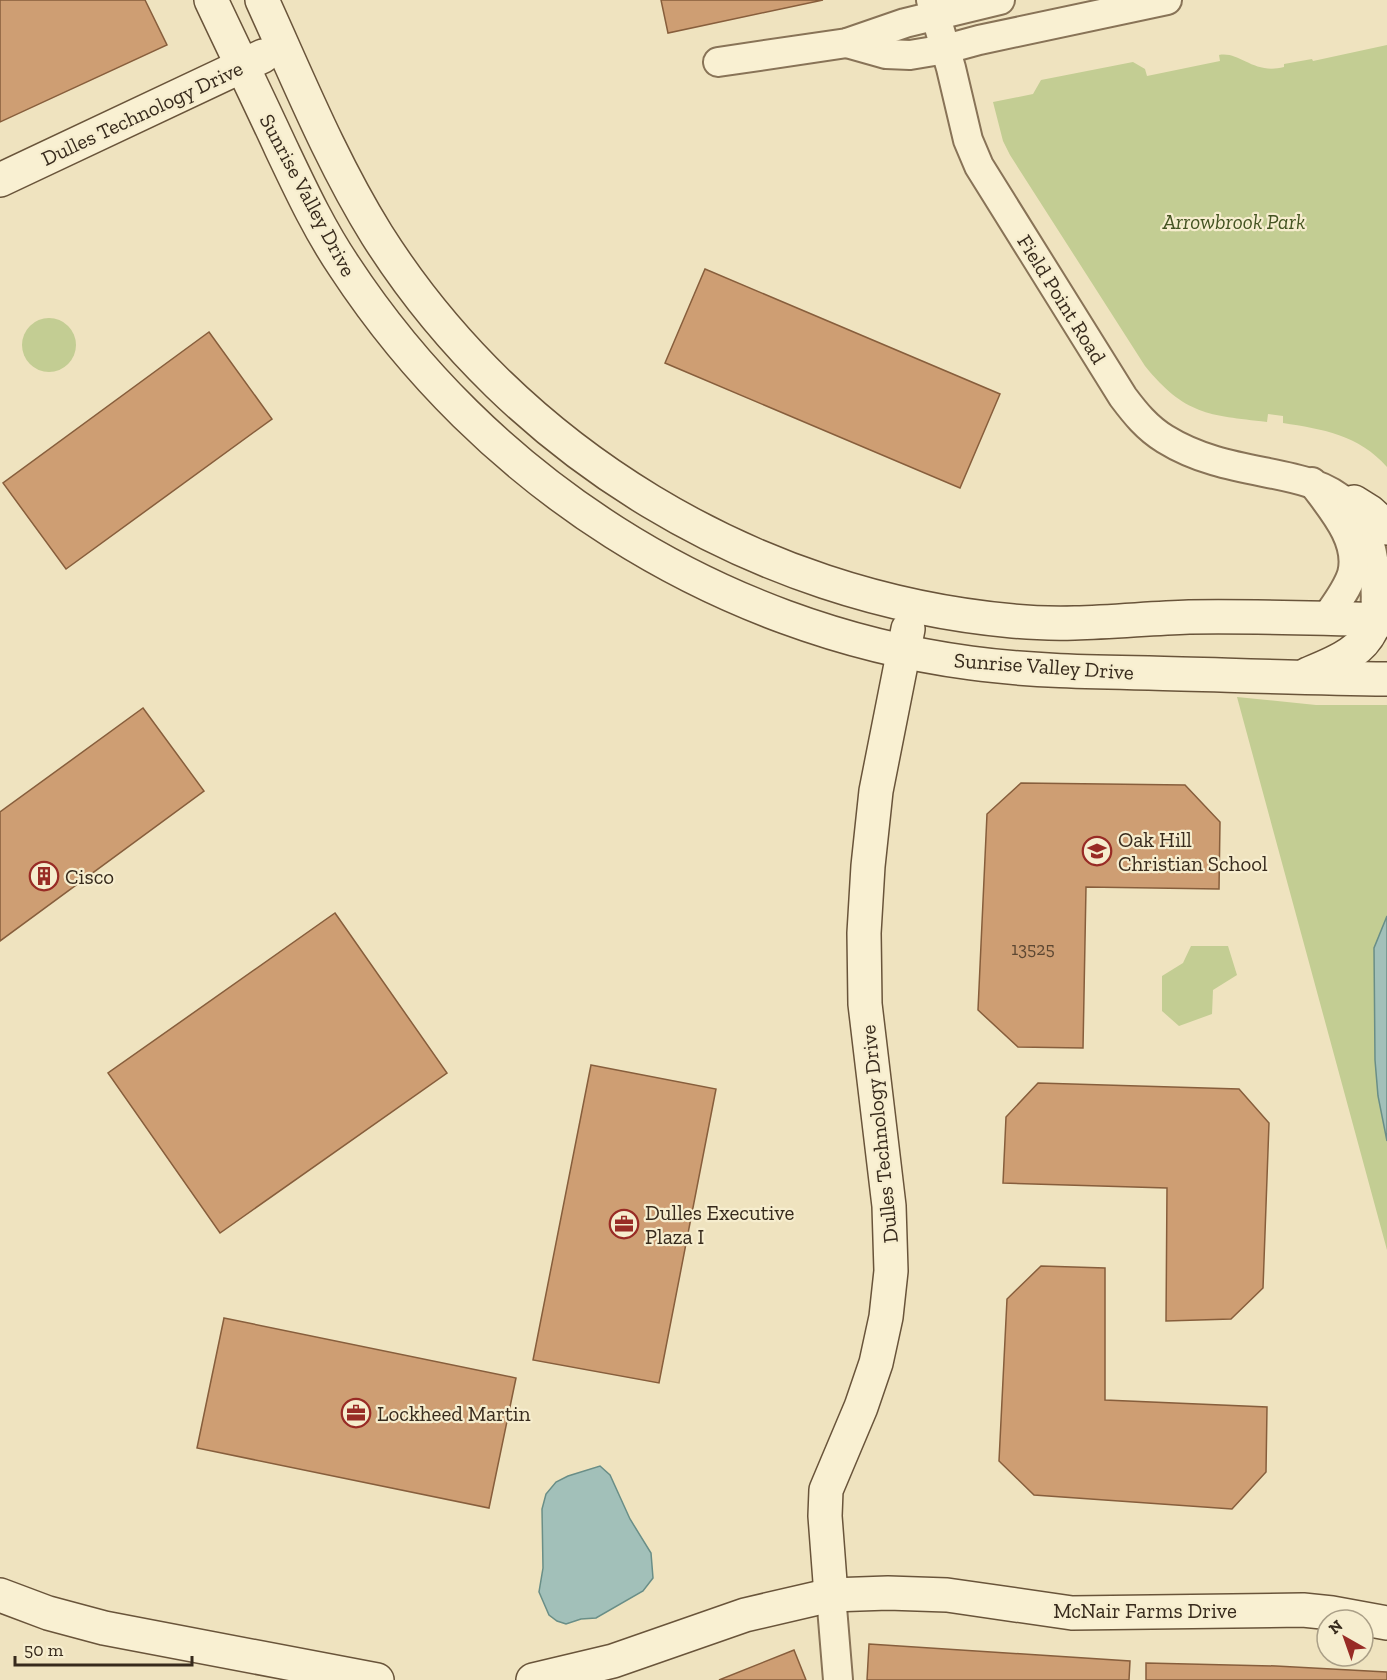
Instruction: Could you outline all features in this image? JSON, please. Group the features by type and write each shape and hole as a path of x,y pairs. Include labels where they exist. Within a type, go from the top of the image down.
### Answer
{"main road":[{"name":"Sunrise Valley Drive","path":"211,0 299,186 336,254 365,297 418,367 507,455 569,503 615,534 726,593 848,638 904,651 968,663 1033,669 1387,679"},
{"name":"Sunrise Valley Drive","path":"262,0 337,161 378,236 453,338 513,399 578,452 613,477 698,529 757,557 868,596 912,607 978,617 1042,623 1190,617 1381,620"},
{"name":"Dulles Technology Drive","path":"0,180 283,46"},
{"path":"1354,502 1370,512 1387,528"},
{"name":"Dulles Technology Drive","path":"831,1595 825,1516 826,1490 873,1374 882,1340 891,1272 889,1206 865,1004 864,933 876,791 912,607"},
{"path":"1301,677 1331,665 1360,646 1381,620"},
{"name":"McNair Farms Drive","path":"831,1595 888,1593 947,1595 1041,1610 1099,1614 1303,1610 1387,1623"},
{"path":"0,1594 48,1613 104,1628 377,1680"},
{"path":"533,1680 613,1661 745,1615 831,1595"}],"street":[{"path":"718,62 847,43 905,23 933,8 1000,0"},
{"path":"847,43 886,54 910,56 1167,0"},
{"name":"Field Point Road","path":"933,8 946,49 966,133 979,166 1123,397 1143,422 1165,439 1199,455 1312,482 1336,491 1354,502 1370,522 1376,534 1381,572 1381,620"},
{"path":"1312,482 1342,526 1352,554 1352,572 1349,580 1326,618"},
{"path":"831,1595 838,1680"}],"green space":[{"name":"Arrowbrook Park","path":"1387,45 1387,467 1364,447 1339,435 1283,423 1283,416 1268,414 1267,422 1199,410 1173,394 1159,382 1145,366 1010,155 1003,141 993,102 1033,94 1041,80 1133,62 1145,69 1147,76 1220,61 1219,55 1234,56 1255,66 1273,69 1284,67 1284,64 1312,59 1313,61"},
{"path":"44,318 54,318 68,326 74,335 76,345 74,355 68,364 54,372 44,372 27,360 22,350 22,340 34,323"},
{"path":"1237,697 1316,705 1387,705 1387,1250"},
{"path":"1191,946 1228,946 1237,975 1213,990 1212,1014 1179,1026 1162,1011 1162,976 1183,963"}],"water":[{"path":"1387,916 1387,1141 1378,1096 1375,1060 1374,948"},
{"path":"600,1466 610,1475 630,1519 651,1553 653,1578 643,1591 596,1618 581,1619 566,1624 549,1615 539,1592 543,1568 542,1509 546,1494 556,1482"}],"building":[{"path":"0,0 145,0 167,45 0,122"},
{"path":"661,0 823,0 668,33"},
{"path":"705,269 1000,394 960,488 665,363"},
{"path":"209,332 272,419 66,569 3,483"},
{"name":"Cisco","path":"143,708 204,791 0,941 0,812"},
{"name":"Oak Hill Christian School","path":"1021,783 1185,785 1220,822 1219,889 1086,887 1083,1048 1018,1047 978,1010 987,814"},
{"path":"335,913 447,1073 220,1233 108,1073"},
{"name":"Dulles Executive Plaza I","path":"591,1065 716,1089 659,1383 533,1360"},
{"path":"1038,1083 1239,1089 1269,1123 1263,1288 1231,1319 1166,1321 1167,1188 1003,1183 1006,1117"},
{"path":"1041,1266 1105,1268 1105,1400 1267,1407 1266,1472 1232,1509 1034,1495 999,1461 1007,1299"},
{"name":"Lockheed Martin","path":"224,1318 516,1378 489,1508 197,1448"},
{"path":"869,1644 1130,1661 1129,1680 867,1680"},
{"path":"794,1650 806,1680 719,1680"},
{"path":"1146,1663 1276,1666 1387,1672 1387,1680 1146,1680"}],"place":[{"name":"Oak Hill Christian School","path":"1097,851"},
{"name":"Cisco","path":"44,876"},
{"name":"Dulles Executive Plaza I","path":"624,1224"},
{"name":"Lockheed Martin","path":"356,1413"}]}
